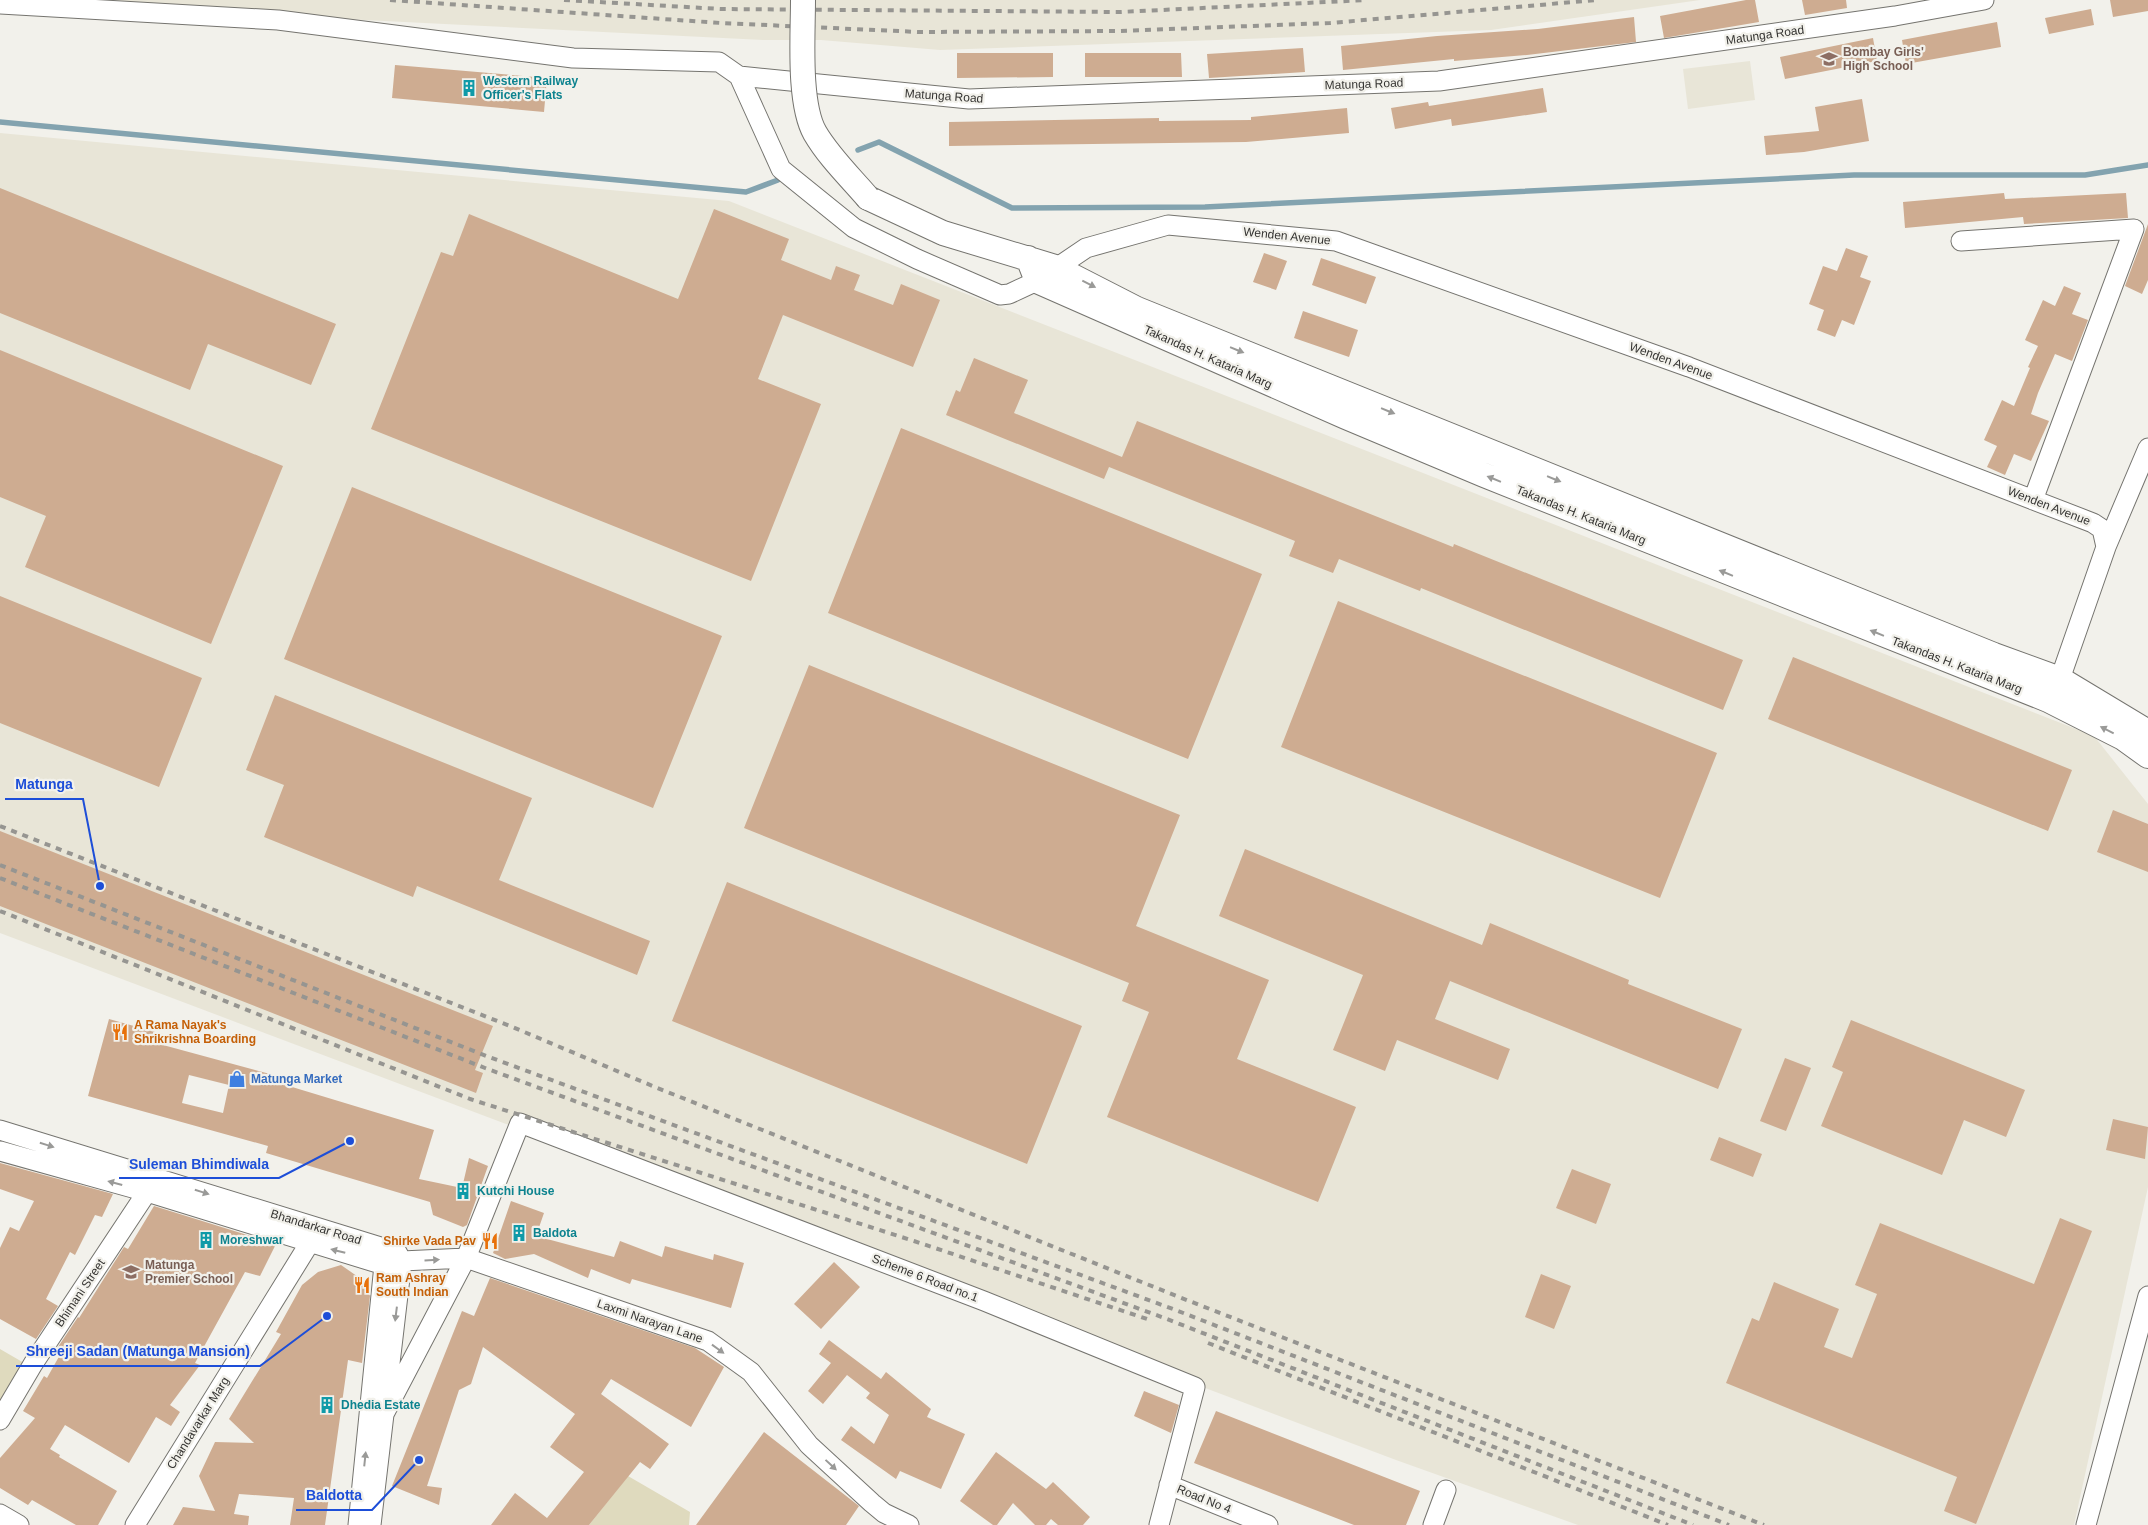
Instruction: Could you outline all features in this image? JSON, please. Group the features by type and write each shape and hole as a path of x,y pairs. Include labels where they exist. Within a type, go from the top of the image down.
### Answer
{"main road":[{"name":"Takandas H. Kataria Marg","path":"803,0 806,106 811,123 814,131 832,157 868,198 944,233 1028,258 1046,274 1132,315 1350,408 2060,679 2148,732"},
{"name":"Takandas H. Kataria Marg","path":"1350,408 1484,476 2048,700 2123,738 2148,756"}],"street":[{"name":"Matunga Road","path":"739,76 969,100 1439,81 1885,18 1984,0"},
{"path":"0,4 278,20 572,58 719,62 739,76"},
{"name":"Wenden Avenue","path":"739,76 781,168 854,228 916,259 1000,295 1009,294 1046,274 1086,248 1168,224 1336,241 1689,367 2093,523 2102,529 2106,547"},
{"path":"1961,241 2134,229 2034,500"},
{"path":"2048,700 2060,679 2106,547 2148,448"},
{"name":"Scheme 6 Road no.1","path":"466,1258 520,1123 984,1301 1195,1387 1159,1525"},
{"name":"Bhandarkar Road","path":"0,1130 397,1252 393,1263"},
{"name":"Laxmi Narayan Lane","path":"0,1151 147,1192 309,1244 393,1263 466,1258 708,1341 751,1372 809,1445 884,1513 908,1525"},
{"name":"Bhimani Street","path":"0,1417 147,1192"},
{"name":"Chandavarkar Marg","path":"135,1525 309,1244"},
{"path":"384,1414 466,1258"},
{"path":"371,1525 384,1414 393,1263"},
{"path":"358,1525 393,1263"},
{"path":"2086,1525 2148,1296"},
{"name":"Road No 4","path":"1169,1485 1268,1525"},
{"path":"1433,1525 1446,1490"},
{"path":"0,1514 18,1525"}],"shaded area":[{"path":"112,0 1700,0 1491,30 940,50 821,40 763,40 324,18"},
{"path":"1750,61 1755,100 1688,109 1683,69"},
{"path":"0,133 729,201 2094,736 2148,804 2148,1187 2074,1525 1578,1525 1396,1460 0,933"},
{"path":"0,1349 31,1367 0,1418"},
{"path":"628,1476 690,1512 689,1525 589,1525"}],"building":[{"path":"1755,0 1759,22 1664,38 1660,16"},
{"path":"1802,0 1846,0 1847,8 1805,15"},
{"path":"2110,0 2148,0 2148,11 2113,17"},
{"path":"2091,9 2094,25 2049,34 2045,18"},
{"path":"1634,17 1636,42 1527,55 1454,61 1454,59 1343,70 1341,46 1437,36 1538,29"},
{"path":"1997,22 2001,47 1906,64 1902,40"},
{"name":"Bombay Girls' High School","path":"1873,38 1877,61 1785,79 1780,57"},
{"path":"1303,48 1305,72 1209,78 1207,54"},
{"path":"957,53 1053,53 1053,77 957,78"},
{"path":"1085,53 1181,53 1182,77 1085,77"},
{"name":"Western Railway Officer's Flats","path":"395,65 547,78 544,112 392,98"},
{"path":"1543,88 1547,112 1452,126 1451,119 1395,129 1391,108 1428,102 1429,106"},
{"path":"1862,99 1869,141 1804,152 1766,155 1764,136 1819,131 1815,107"},
{"path":"1347,108 1349,133 1246,142 949,146 949,122 1159,118 1159,121 1251,120 1251,117"},
{"path":"0,188 336,324 311,385 208,344 190,390 0,313"},
{"path":"2004,193 2005,199 2126,193 2128,218 2024,224 2023,217 1905,228 1903,202"},
{"path":"714,209 789,239 781,260 831,280 836,266 860,275 854,290 893,305 901,284 940,300 913,367 783,315 758,379 821,404 751,581 371,429 441,252 453,256 469,214 678,299"},
{"path":"2148,224 2148,280 2142,294 2125,286"},
{"path":"1846,248 1868,256 1860,277 1871,281 1854,325 1842,320 1835,337 1817,330 1824,310 1809,304 1823,266 1837,271"},
{"path":"1264,253 1287,261 1276,290 1253,282"},
{"path":"1321,258 1376,277 1366,304 1312,285"},
{"path":"2064,286 2081,293 2072,314 2088,320 2072,361 2055,354 2038,393 2031,414 2049,421 2031,461 2014,454 2005,475 1987,467 1997,446 1984,440 2002,400 2014,406 2038,346 2025,340 2043,300 2055,306"},
{"path":"1303,311 1358,330 1349,357 1294,338"},
{"path":"0,350 283,466 211,644 25,567 46,516 0,497"},
{"path":"974,358 1028,380 1014,413 1122,457 1137,421 1453,547 1454,544 1743,660 1723,710 1421,588 1420,591 1339,559 1333,573 1289,556 1295,541 1109,467 1104,479 946,415 956,390 960,392"},
{"path":"901,428 1262,574 1188,759 828,613"},
{"path":"352,487 722,636 653,808 284,659"},
{"path":"0,596 202,678 159,787 0,723"},
{"path":"1338,601 1717,753 1660,898 1281,747"},
{"path":"1793,657 2072,770 2048,831 1768,719"},
{"path":"809,665 1180,815 1136,926 1269,980 1237,1059 1356,1107 1318,1202 1107,1117 1149,1012 1122,1001 1129,983 744,828"},
{"path":"275,695 532,798 499,880 650,941 637,975 417,886 413,897 264,837 284,785 246,770"},
{"path":"2113,810 2148,824 2148,872 2097,852"},
{"path":"0,831 493,1026 475,1070 483,1073 476,1093 0,906"},
{"path":"1245,849 1482,945 1490,923 1629,980 1628,984 1742,1029 1718,1089 1450,981 1435,1019 1510,1049 1498,1080 1397,1040 1385,1071 1333,1050 1363,975 1219,916"},
{"path":"727,882 1082,1026 1027,1164 672,1021"},
{"path":"109,1019 166,1035 163,1045 270,1074 269,1080 434,1130 419,1179 462,1188 469,1158 488,1166 467,1225 463,1227 433,1215 430,1202 266,1153 268,1146 88,1096","holes":["189,1075 229,1085 223,1113 182,1103"]},
{"path":"1851,1020 2025,1090 2006,1137 1964,1120 1942,1175 1821,1126 1843,1072 1832,1067"},
{"path":"1785,1058 1811,1068 1786,1131 1760,1121"},
{"path":"2113,1119 2148,1127 2145,1159 2106,1150"},
{"path":"1719,1137 1762,1154 1753,1177 1710,1160"},
{"path":"0,1163 113,1194 102,1217 95,1215 75,1255 70,1252 46,1299 58,1306 36,1339 0,1319 0,1248 10,1227 19,1231 34,1201 0,1189"},
{"path":"1572,1169 1611,1184 1596,1224 1556,1208"},
{"path":"511,1201 544,1213 536,1236 614,1257 620,1241 662,1257 665,1246 713,1260 714,1254 744,1263 731,1308 632,1279 630,1284 591,1269 588,1278 534,1254 505,1259 493,1253"},
{"path":"154,1206 276,1244 260,1276 245,1272 195,1363 200,1365 170,1405 180,1412 171,1426 156,1417 129,1463 65,1425 50,1449 60,1455 59,1457 117,1491 98,1525 76,1525 32,1500 28,1505 0,1488 0,1458 35,1418 23,1411 44,1376 47,1378 61,1353 56,1350 79,1318 124,1247 128,1249"},
{"path":"2060,1218 2092,1231 1976,1524 1944,1511 1957,1477 1726,1383 1752,1318 1759,1321 1774,1282 1839,1309 1824,1347 1852,1358 1877,1294 1855,1285 1880,1223 2034,1284"},
{"path":"834,1262 860,1287 821,1329 794,1304"},
{"path":"341,1265 364,1281 370,1296 362,1363 348,1360 325,1525 290,1525 294,1498 239,1494 234,1514 249,1516 248,1525 173,1525 183,1507 215,1511 199,1476 215,1442 254,1443 229,1419 281,1334 276,1332 302,1285 318,1272"},
{"path":"1541,1274 1571,1286 1554,1329 1525,1317"},
{"path":"490,1278 695,1348 724,1367 691,1427 611,1379 601,1394 669,1444 650,1469 640,1462 589,1525 491,1525 515,1493 547,1518 584,1472 550,1447 575,1414 483,1347 471,1384 459,1390 427,1486 442,1488 439,1505 392,1486 462,1311 474,1316"},
{"path":"829,1340 881,1379 886,1372 931,1409 927,1417 965,1434 941,1489 900,1471 896,1479 841,1440 851,1426 874,1444 889,1415 866,1398 870,1393 847,1375 823,1404 808,1391 831,1363 819,1354"},
{"path":"1144,1391 1179,1405 1171,1433 1134,1416"},
{"path":"1216,1411 1420,1491 1406,1525 1354,1525 1194,1463"},
{"path":"764,1432 859,1506 846,1525 696,1525"},
{"path":"996,1452 1046,1489 1053,1482 1090,1517 1083,1525 1058,1525 1051,1519 1046,1525 1035,1525 1013,1503 997,1525 993,1525 960,1501"}],"waterway":[{"path":"0,122 746,192 778,180"},
{"path":"858,150 879,142 1012,208 1205,207 1854,175 2085,175 2148,165"}],"railway":[{"path":"390,0 721,23 919,32 1118,31 1330,23 1597,0"},
{"path":"564,0 721,9 1120,12 1367,0"},
{"path":"0,826 510,1026 655,1087 1179,1297 1764,1525"},
{"path":"0,865 489,1057 1173,1309 1729,1525"},
{"path":"0,878 485,1068 1167,1319 1693,1525"},
{"path":"0,911 470,1099 914,1241 1150,1320"},
{"path":"1208,1343 1668,1525"}],"place":[{"name":"Bombay Girls' High School","path":"1829,59"},
{"name":"Western Railway Officer's Flats","path":"469,88"},
{"name":"Matunga","path":"100,886"},
{"name":"A Rama Nayak's Shrikrishna Boarding","path":"120,1032"},
{"name":"Matunga Market","path":"237,1079"},
{"name":"Suleman Bhimdiwala","path":"350,1141"},
{"name":"Kutchi House","path":"463,1191"},
{"name":"Baldota","path":"519,1233"},
{"name":"Moreshwar","path":"206,1240"},
{"name":"Shirke Vada Pav","path":"490,1241"},
{"name":"Matunga Premier School","path":"131,1272"},
{"name":"Ram Ashray South Indian","path":"362,1285"},
{"name":"Shreeji Sadan (Matunga Mansion)","path":"327,1316"},
{"name":"Dhedia Estate","path":"327,1405"},
{"name":"Baldotta","path":"419,1460"}]}
